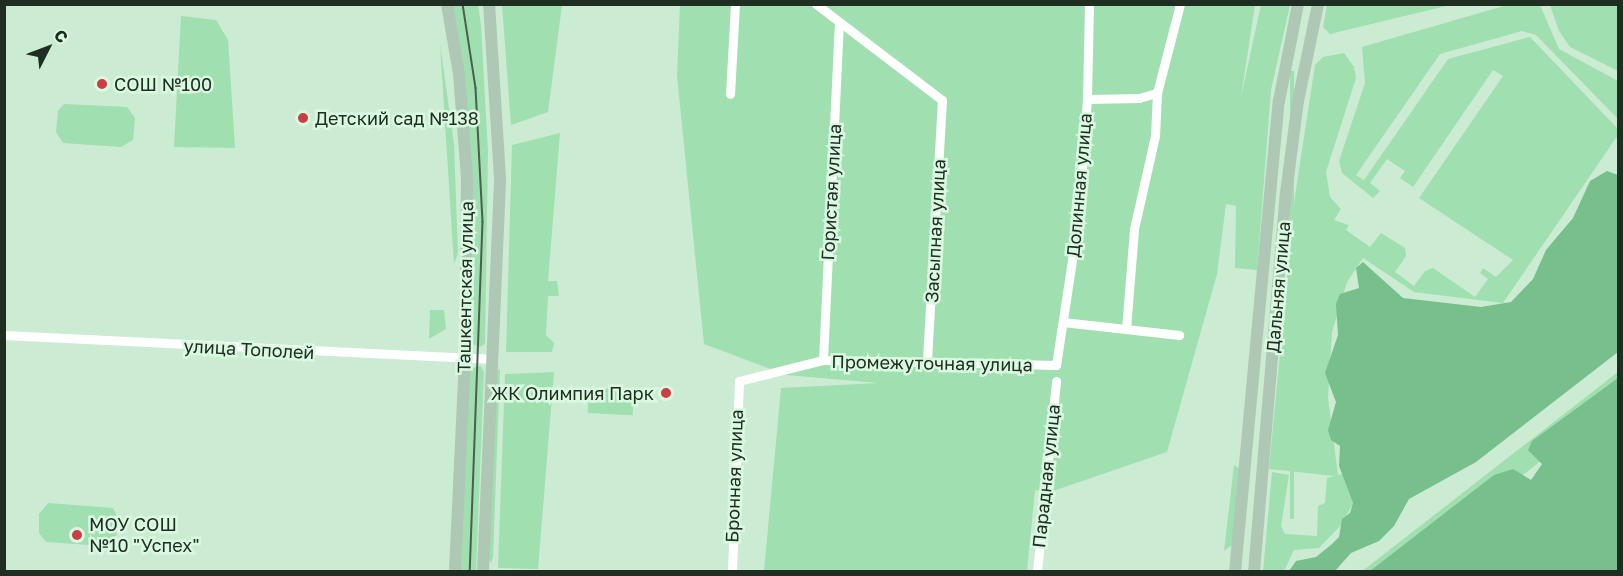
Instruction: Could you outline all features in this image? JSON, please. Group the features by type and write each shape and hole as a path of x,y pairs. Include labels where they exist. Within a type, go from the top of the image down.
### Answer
{"main road":[{"name":"Ташкентская улица","path":"447,4 459,74 467,178 465,358 455,572"},
{"name":"Ташкентская улица","path":"483,572 500,178 489,4"},
{"name":"Дальняя улица","path":"1235,572 1279,101 1299,4"},
{"name":"Дальняя улица","path":"1254,572 1286,193 1308,47 1318,4"},
{"path":"1290,47 1308,47"}],"street":[{"path":"730,94 735,4"},
{"path":"816,4 839,24"},
{"name":"Долинная улица","path":"1056,365 1078,221 1087,99 1089,4"},
{"path":"1126,329 1134,229 1155,136 1156,93 1180,4"},
{"name":"Засыпная улица","path":"839,24 942,100 927,361"},
{"name":"Гористая улица","path":"823,360 839,24"},
{"path":"1087,99 1139,98 1156,93"},
{"path":"1063,322 1179,335"},
{"name":"улица Тополей","path":"4,335 493,359"},
{"name":"Промежуточная улица","path":"739,381 823,360 1056,365"},
{"name":"Бронная улица","path":"732,572 739,381"},
{"name":"Парадная улица","path":"1036,572 1056,381"}],"green space":[{"path":"1327,4 1450,5 1330,34 1323,27"},
{"path":"450,5 478,5 481,25 488,152 485,344 480,347 465,341 469,217"},
{"path":"502,5 562,5 548,112 511,125"},
{"path":"680,5 1255,5 1241,97 1261,5 1290,5 1271,90 1257,270 1235,268 1236,206 1226,204 1217,274 1167,452 1050,492 1035,490 1027,571 764,571 781,388 879,383 787,375 704,344 677,75"},
{"path":"1507,5 1540,5 1559,49 1618,81 1618,119 1536,35 1522,31 1440,54 1356,175 1364,180 1448,59 1530,37 1618,129 1618,135 1503,303 1414,292 1363,258 1347,282 1332,332 1328,398 1338,475 1342,474 1353,503 1342,524 1319,548 1294,550 1284,571 1263,572 1272,472 1289,475 1281,526 1285,534 1317,536 1318,506 1325,503 1327,478 1334,476 1269,469 1295,196 1315,65 1323,57 1344,53 1354,67 1356,78 1326,172 1330,197 1341,209 1334,220 1349,225 1346,230 1370,247 1381,233 1405,248 1406,256 1395,272 1414,286 1425,271 1433,268 1475,297 1488,279 1480,273 1483,268 1496,277 1513,260 1419,198 1503,76 1493,70 1413,187 1400,178 1405,171 1387,159 1370,183 1380,191 1373,198 1342,173 1339,161 1365,83 1362,47"},
{"path":"1550,5 1618,6 1618,71 1570,47 1559,31"},
{"path":"181,16 216,20 228,40 235,148 174,147"},
{"path":"440,44 454,144 458,253 454,264"},
{"path":"1290,71 1294,71 1294,519 1290,519"},
{"path":"64,104 127,107 135,118 133,140 121,147 63,143 56,132 58,111"},
{"path":"560,133 548,281 557,281 559,296 548,296 546,335 554,343 552,352 506,352 512,145"},
{"path":"1607,171 1618,175 1618,352 1476,462 1409,499 1394,526 1379,541 1351,553 1335,571 1289,571 1296,561 1316,557 1339,537 1342,519 1350,513 1353,503 1339,466 1340,446 1331,440 1328,430 1336,402 1325,373 1338,335 1336,304 1340,294 1359,288 1356,268 1363,262 1403,298 1481,307 1511,302 1533,279 1546,250 1573,218 1590,181"},
{"path":"430,310 444,310 446,329 429,339"},
{"path":"481,366 484,372 476,571 458,572 469,369"},
{"path":"500,369 491,563 487,556 496,372"},
{"path":"554,372 538,569 498,568 505,374"},
{"path":"1618,372 1618,399 1403,571 1361,572"},
{"path":"1618,378 1618,571 1370,571 1494,475 1513,469 1531,480 1542,464 1528,450 1532,441"},
{"path":"589,388 634,390 633,415 588,413"},
{"path":"1234,465 1240,469 1233,544 1224,551"},
{"path":"48,503 113,508 118,518 116,538 104,546 46,542 39,533 39,514"}],"tram line":[{"path":"463,4 476,88 483,222 470,572"}],"place":[{"name":"СОШ №100","path":"102,84"},
{"name":"Детский сад №138","path":"303,118"},
{"name":"ЖК Олимпия Парк","path":"666,393"},
{"name":"МОУ СОШ №10 \"Успех\"","path":"77,535"}]}
